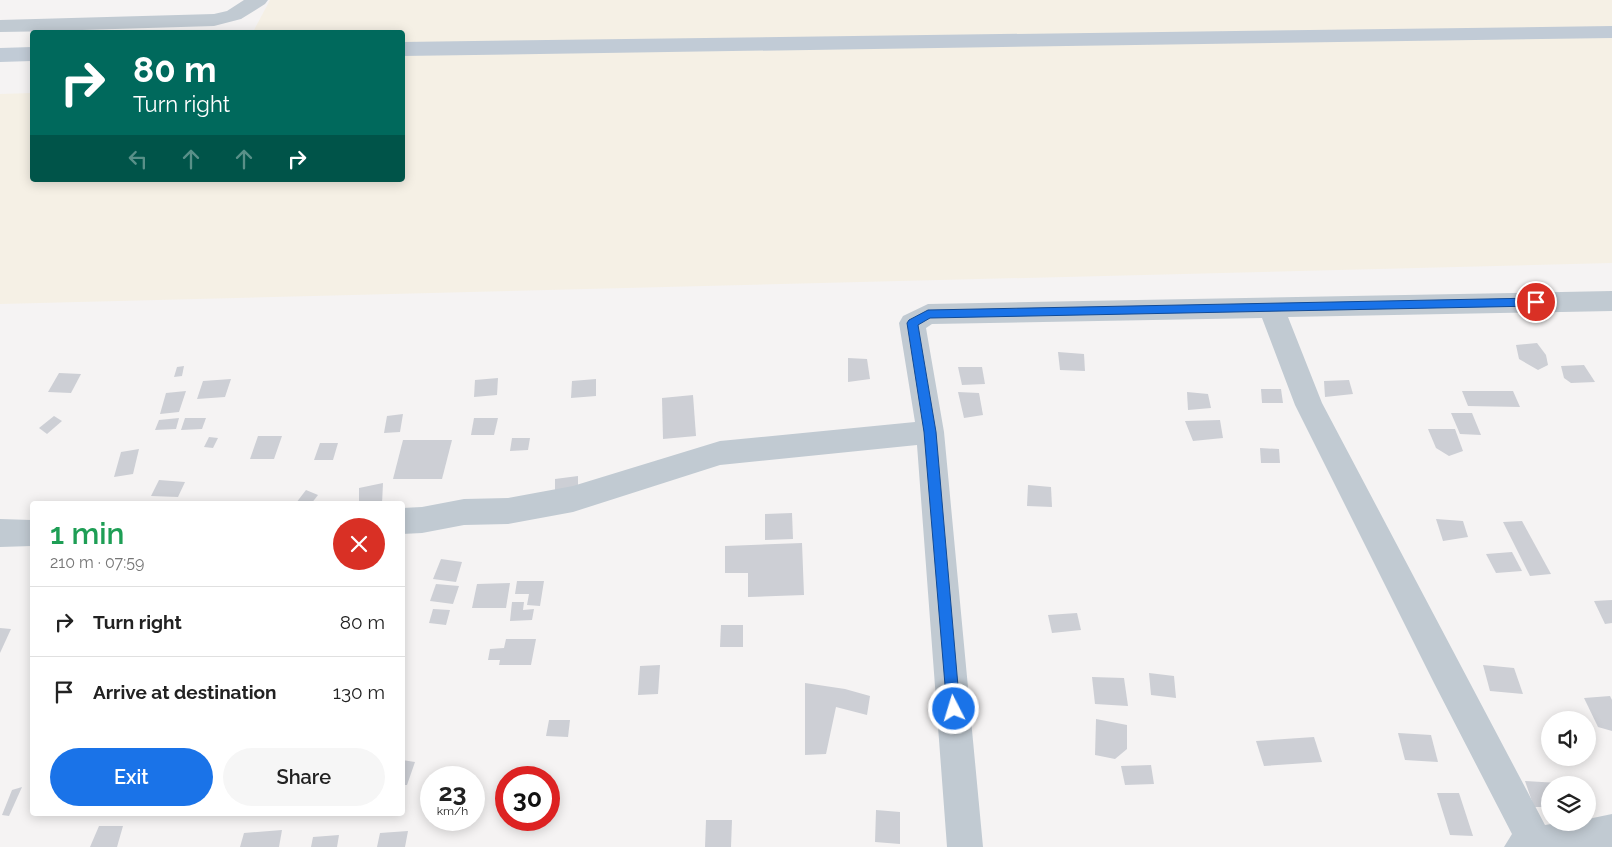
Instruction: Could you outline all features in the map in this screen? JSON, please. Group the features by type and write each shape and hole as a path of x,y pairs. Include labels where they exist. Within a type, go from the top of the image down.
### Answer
{"street":[{"path":"0,26 73,28 214,20 234,14 258,0"},
{"path":"405,49 1612,32"},
{"path":"0,55 30,54"},
{"path":"965,847 930,432 912,323 928,314 1612,301"},
{"path":"1271,307 1309,405 1423,629 1529,846 1612,832"},
{"path":"405,521 422,520 464,512 508,511 573,499 720,452 930,432"}],"sand":[{"path":"270,0 1612,0 1612,263 0,304 0,94 30,93 30,182 405,182 405,30 254,30"}],"building":[{"path":"1537,343 1546,355 1548,365 1538,370 1519,359 1516,345"},
{"path":"1058,352 1084,354 1085,371 1060,370"},
{"path":"848,358 867,359 870,379 848,382"},
{"path":"1584,365 1595,382 1571,383 1564,378 1561,366"},
{"path":"184,366 182,376 174,377 177,367"},
{"path":"958,367 982,367 985,384 962,385"},
{"path":"59,373 81,374 71,393 48,392"},
{"path":"498,378 497,395 474,397 475,380"},
{"path":"231,379 225,397 197,399 203,381"},
{"path":"596,379 596,396 571,398 572,381"},
{"path":"1349,380 1353,394 1325,397 1324,381"},
{"path":"1261,389 1281,389 1283,403 1262,403"},
{"path":"186,391 179,412 160,414 166,393"},
{"path":"1462,391 1513,391 1520,407 1468,406"},
{"path":"958,392 979,393 983,415 964,418"},
{"path":"1187,392 1208,394 1211,408 1188,410"},
{"path":"693,395 696,436 663,439 662,398"},
{"path":"1451,413 1472,413 1481,435 1460,434"},
{"path":"403,414 400,432 384,433 387,416"},
{"path":"54,416 62,421 47,434 39,428"},
{"path":"179,418 176,429 155,430 159,420"},
{"path":"185,418 206,418 202,429 181,430"},
{"path":"474,418 498,418 494,435 471,435"},
{"path":"1220,420 1223,438 1193,441 1185,421"},
{"path":"1428,429 1455,429 1463,451 1449,456 1436,448"},
{"path":"258,436 282,436 274,459 250,459"},
{"path":"209,437 218,438 213,448 204,447"},
{"path":"512,438 530,438 528,450 510,451"},
{"path":"403,440 452,440 442,479 393,479"},
{"path":"320,443 338,443 333,460 314,460"},
{"path":"1260,448 1279,449 1280,463 1261,463"},
{"path":"139,449 133,474 114,477 121,452"},
{"path":"578,476 578,491 555,494 555,479"},
{"path":"159,480 185,482 178,497 151,496"},
{"path":"383,483 382,501 359,501 359,488"},
{"path":"1028,485 1051,487 1052,507 1027,506"},
{"path":"306,490 318,495 313,501 298,501"},
{"path":"792,513 793,539 765,540 765,514"},
{"path":"1436,519 1463,521 1468,537 1443,541"},
{"path":"1522,521 1551,574 1530,576 1503,522"},
{"path":"802,543 804,595 748,597 748,573 725,573 725,546"},
{"path":"1512,552 1522,571 1496,573 1486,554"},
{"path":"441,559 462,562 456,582 433,579"},
{"path":"517,581 544,581 540,606 527,605 529,594 515,594"},
{"path":"510,583 506,608 472,608 477,584"},
{"path":"436,584 459,586 453,604 430,601"},
{"path":"1612,600 1612,623 1605,624 1594,601"},
{"path":"512,602 524,602 523,610 534,609 532,620 510,621"},
{"path":"433,609 450,610 446,625 429,623"},
{"path":"1077,613 1081,630 1052,633 1048,615"},
{"path":"721,625 743,625 743,647 720,647"},
{"path":"0,628 11,629 0,653"},
{"path":"506,639 536,639 531,665 499,665 500,660 488,660 490,649 504,648"},
{"path":"660,665 658,694 638,695 640,666"},
{"path":"1483,665 1514,668 1523,694 1490,691"},
{"path":"1149,673 1174,676 1176,698 1151,695"},
{"path":"1092,677 1124,678 1128,706 1095,704"},
{"path":"805,683 845,689 870,696 867,715 836,707 826,754 805,755"},
{"path":"1610,696 1612,700 1612,731 1598,727 1596,711 1590,711 1584,698"},
{"path":"1096,719 1127,725 1127,749 1115,759 1095,755"},
{"path":"549,720 570,720 568,737 546,736"},
{"path":"1398,733 1431,735 1438,762 1405,760"},
{"path":"1314,737 1322,762 1264,766 1256,741"},
{"path":"405,760 415,762 407,785 405,785"},
{"path":"1151,765 1154,784 1125,785 1121,766"},
{"path":"1525,781 1541,782 1541,807 1534,807"},
{"path":"22,787 9,816 2,815 12,790"},
{"path":"1437,793 1459,793 1473,836 1450,835"},
{"path":"876,810 900,812 900,844 875,842"},
{"path":"706,820 732,820 731,847 705,847"},
{"path":"99,826 123,826 117,847 90,847"},
{"path":"282,830 279,847 240,847 244,833"},
{"path":"408,831 405,847 377,847 380,833"},
{"path":"339,835 337,847 311,847 313,837"}],"route":[{"path":"954,709 930,432 912,323 928,314 1536,302"}]}
